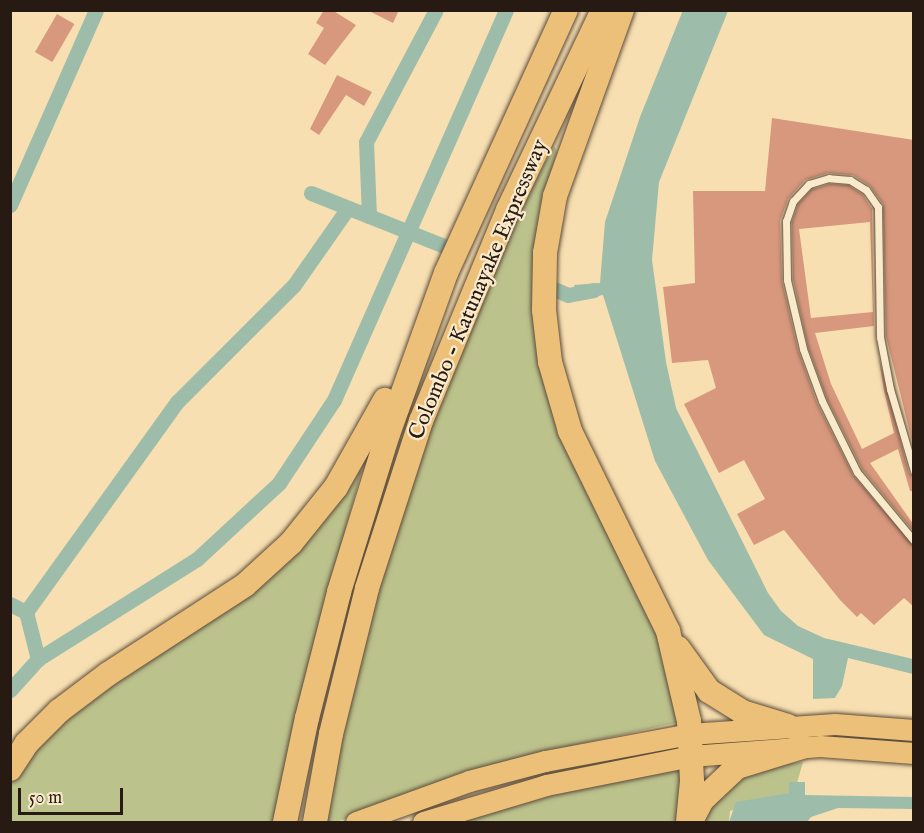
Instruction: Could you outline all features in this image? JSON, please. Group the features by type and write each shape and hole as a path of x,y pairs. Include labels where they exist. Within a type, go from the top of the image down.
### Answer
{"highway":[{"name":"Colombo - Katunayake Expressway","path":"285,822 307,718 359,520 446,273 566,10"},
{"name":"Colombo - Katunayake Expressway","path":"315,822 331,734 367,588 421,421 508,210 603,10"},
{"path":"622,10 555,196 545,253 544,310 550,362 570,431 668,630 709,691 742,712 788,726"},
{"path":"10,769 26,744 59,711 108,674 245,585 291,543 336,488 367,438 446,273"},
{"path":"668,630 690,745 690,822"},
{"path":"423,822 690,745 788,726 835,724 914,730"},
{"path":"356,822 469,781 545,761 690,745 802,747 914,753"},
{"path":"690,822 702,800 737,767 802,747"}],"lane":[{"path":"914,471 890,389 880,337 878,207 866,190 850,180 830,178 809,184 793,201 786,221 787,280 803,349 822,401 857,472 914,541"}],"green space":[{"path":"554,146 557,152 545,197 537,319 661,625 684,721 544,752 336,822 321,822 391,528 500,247"},
{"path":"360,467 361,473 340,549 279,822 11,822 10,785 61,719 210,617"},
{"path":"803,762 797,783 789,793 730,811 729,822 704,822 714,802 752,772 774,765"},
{"path":"679,765 686,769 682,822 454,822 506,805"}],"shaded area":[{"path":"683,10 728,11 659,182 652,260 666,362 676,408 768,593 781,611 798,626 824,638 913,659 913,674 848,658 842,686 835,698 813,699 813,659 764,635 708,560 655,461 603,295 577,299 574,285 600,283 605,222 640,117"},
{"path":"789,782 805,782 805,795 913,797 913,809 838,808 811,817 807,822 729,822 736,802 789,793"}],"building":[{"path":"324,10 332,10 356,25 325,65 308,54 324,28 316,23"},
{"path":"367,10 399,10 393,23"},
{"path":"57,14 74,24 52,62 35,52"},
{"path":"337,75 372,92 364,106 346,95 319,135 310,129"},
{"path":"772,118 914,140 914,449 886,336 883,204 870,186 853,175 828,173 805,180 788,199 780,221 782,281 798,350 817,403 853,475 914,546 914,607 904,598 874,625 861,613 857,617 840,600 784,530 754,545 737,514 765,499 744,460 719,473 684,404 716,388 708,360 672,363 663,287 695,283 693,191 765,191"},
{"path":"830,184 848,185 862,194 872,209 874,326 815,333 831,384 862,449 894,433 879,359 909,473 914,477 914,491 910,491 898,449 870,463 914,525 914,532 862,469 827,399 808,347 793,279 792,222 798,204 812,189","holes":["870,222 873,312 811,318 799,229"]}],"waterway":[{"path":"10,205 96,10"},
{"path":"369,216 366,142 436,10"},
{"path":"38,659 197,559 279,483 334,400 506,10"},
{"path":"311,193 442,245"},
{"path":"26,612 177,402 294,285 348,208"},
{"path":"554,289 568,295 594,290"},
{"path":"10,604 26,612 38,659 10,690"}]}
